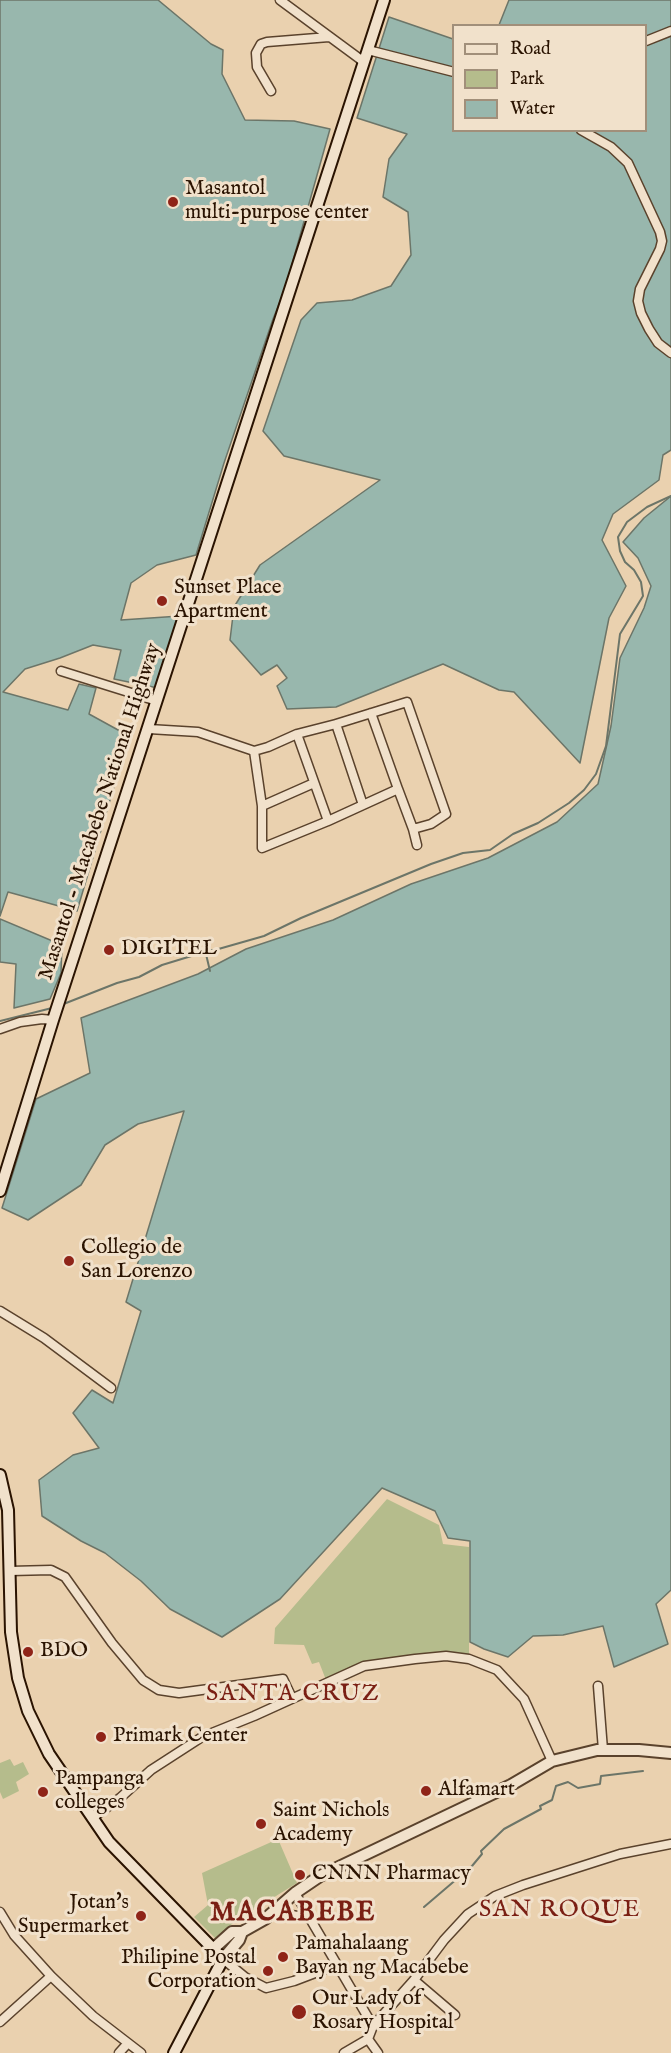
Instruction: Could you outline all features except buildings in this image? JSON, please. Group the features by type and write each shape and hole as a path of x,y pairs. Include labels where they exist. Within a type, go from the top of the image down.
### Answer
{"main road":[{"name":"Masantol - Macabebe National Highway","path":"0,1191 384,0"},
{"path":"0,1475 8,1510 6,1563 11,1632 18,1678 28,1711 49,1754 109,1842 223,1959"},
{"path":"213,1949 232,1932 242,1932 274,1912 295,1893 320,1876 511,1785 552,1761 597,1749 671,1753"},
{"path":"174,2053 223,1959 239,1940 242,1932"}],"street":[{"path":"280,0 364,62"},
{"path":"647,40 671,30"},
{"path":"271,91 257,67 256,53 261,44 329,37"},
{"path":"368,50 452,72"},
{"path":"585,132 611,147 628,164 660,232 663,241 640,289 638,301 649,329 658,343 671,353"},
{"path":"61,670 157,701"},
{"path":"148,729 198,732 254,751 297,734 407,702 447,814 431,824 413,829"},
{"path":"371,713 417,845"},
{"path":"336,724 363,805"},
{"path":"297,734 328,821"},
{"path":"254,751 262,806 262,848 398,789"},
{"path":"262,806 314,783"},
{"path":"0,1029 20,1022 54,1018"},
{"path":"0,1311 44,1338 111,1388"},
{"path":"6,1563 51,1570 65,1577 112,1643 143,1680 159,1689 178,1693 283,1678 292,1698"},
{"path":"92,1818 120,1798 151,1770 202,1737 364,1666 446,1656 469,1659 497,1670 524,1699 552,1761"},
{"path":"598,1686 603,1750"},
{"path":"344,2053 368,2039 373,2026 414,1980 444,1940 468,1914 495,1896 620,1854 671,1844"},
{"path":"295,1893 373,2026"},
{"path":"0,1912 14,1935 51,1976 93,2016 141,2053"},
{"path":"274,1912 309,1918"},
{"path":"223,1959 244,1977 266,1988 294,1981 336,1965"},
{"path":"2,2016 51,1976"},
{"path":"414,1980 455,2015"},
{"path":"368,2039 378,2053"},
{"path":"119,2053 128,2043"}],"green space":[{"path":"387,1499 439,1525 443,1544 469,1547 469,1654 431,1653 363,1662 326,1680 319,1662 312,1664 304,1645 274,1644 275,1628"},
{"path":"10,1759 14,1766 23,1762 29,1774 16,1782 19,1791 3,1799 0,1792 0,1763"},
{"path":"278,1839 297,1883 234,1922 216,1939 194,1917 208,1905 202,1873"}],"water":[{"path":"0,0 158,0 211,44 223,50 222,74 245,120 294,121 330,129 285,289 224,463 196,555 157,565 131,583 121,620 180,616 158,688 114,679 121,650 93,645 25,669 3,692 68,710 79,684 96,688 89,714 129,736 77,911 8,892 0,916"},
{"path":"509,0 671,0 671,450 663,455 659,480 613,514 602,540 626,586 609,618 580,763 514,692 499,690 443,664 336,707 287,709 277,686 287,678 277,665 261,675 230,640 234,607 260,565 380,480 284,456 263,431 301,320 317,303 352,300 391,286 411,255 408,212 383,197 389,159 407,134 357,118 389,17 452,39 452,132 647,132 647,24 499,24"},
{"path":"671,496 671,1590 656,1604 668,1644 614,1667 603,1626 563,1635 533,1636 508,1657 470,1642 470,1541 448,1538 435,1511 382,1488 280,1599 222,1637 170,1609 141,1581 105,1553 81,1541 42,1516 39,1480 73,1455 99,1448 73,1413 92,1390 113,1403 141,1311 126,1302 184,1111 138,1124 105,1145 81,1185 28,1220 2,1208 36,1099 90,1073 81,1018 198,974 246,949 333,920 411,884 488,858 557,822 598,784 611,726 620,658 644,608 651,586 638,558 623,542 644,518"},
{"path":"0,919 62,945 61,973 50,999 14,1008 16,964 0,962"}],"waterway":[{"path":"61,1005 205,950 215,950 264,936 301,918 431,864 463,853 490,850 513,834 538,823 569,803 584,790 596,774 606,746 620,634 643,596 641,582 634,570 625,562 620,551 618,537 627,522 647,507 671,496"},
{"path":"205,950 210,971"},
{"path":"0,1021 52,1008"},
{"path":"424,1907 472,1866 482,1854 481,1851 504,1829 541,1809 540,1806 552,1800 556,1786 568,1782 578,1788 600,1784 601,1776 643,1771"}],"place":[{"name":"Masantol multi-purpose center","path":"173,202"},
{"name":"Sunset Place Apartment","path":"162,601"},
{"name":"DIGITEL","path":"109,950"},
{"name":"Collegio de San Lorenzo","path":"69,1261"},
{"name":"BDO","path":"28,1652"},
{"name":"Primark Center","path":"101,1737"},
{"name":"Alfamart","path":"426,1791"},
{"name":"Pampanga colleges","path":"43,1792"},
{"name":"Saint Nichols Academy","path":"261,1824"},
{"name":"CNNN Pharmacy","path":"300,1875"},
{"name":"Jotan's Supermarket","path":"141,1916"},
{"name":"Pamahalaang Bayan ng Macabebe","path":"283,1957"},
{"name":"Philipine Postal Corporation","path":"268,1971"},
{"name":"Our Lady of Rosary Hospital","path":"299,2012"}],"district":[{"name":"SANTA CRUZ","path":"293,1695"},
{"name":"SAN ROQUE","path":"560,1911"},
{"name":"MACABEBE","path":"293,1914"}]}
